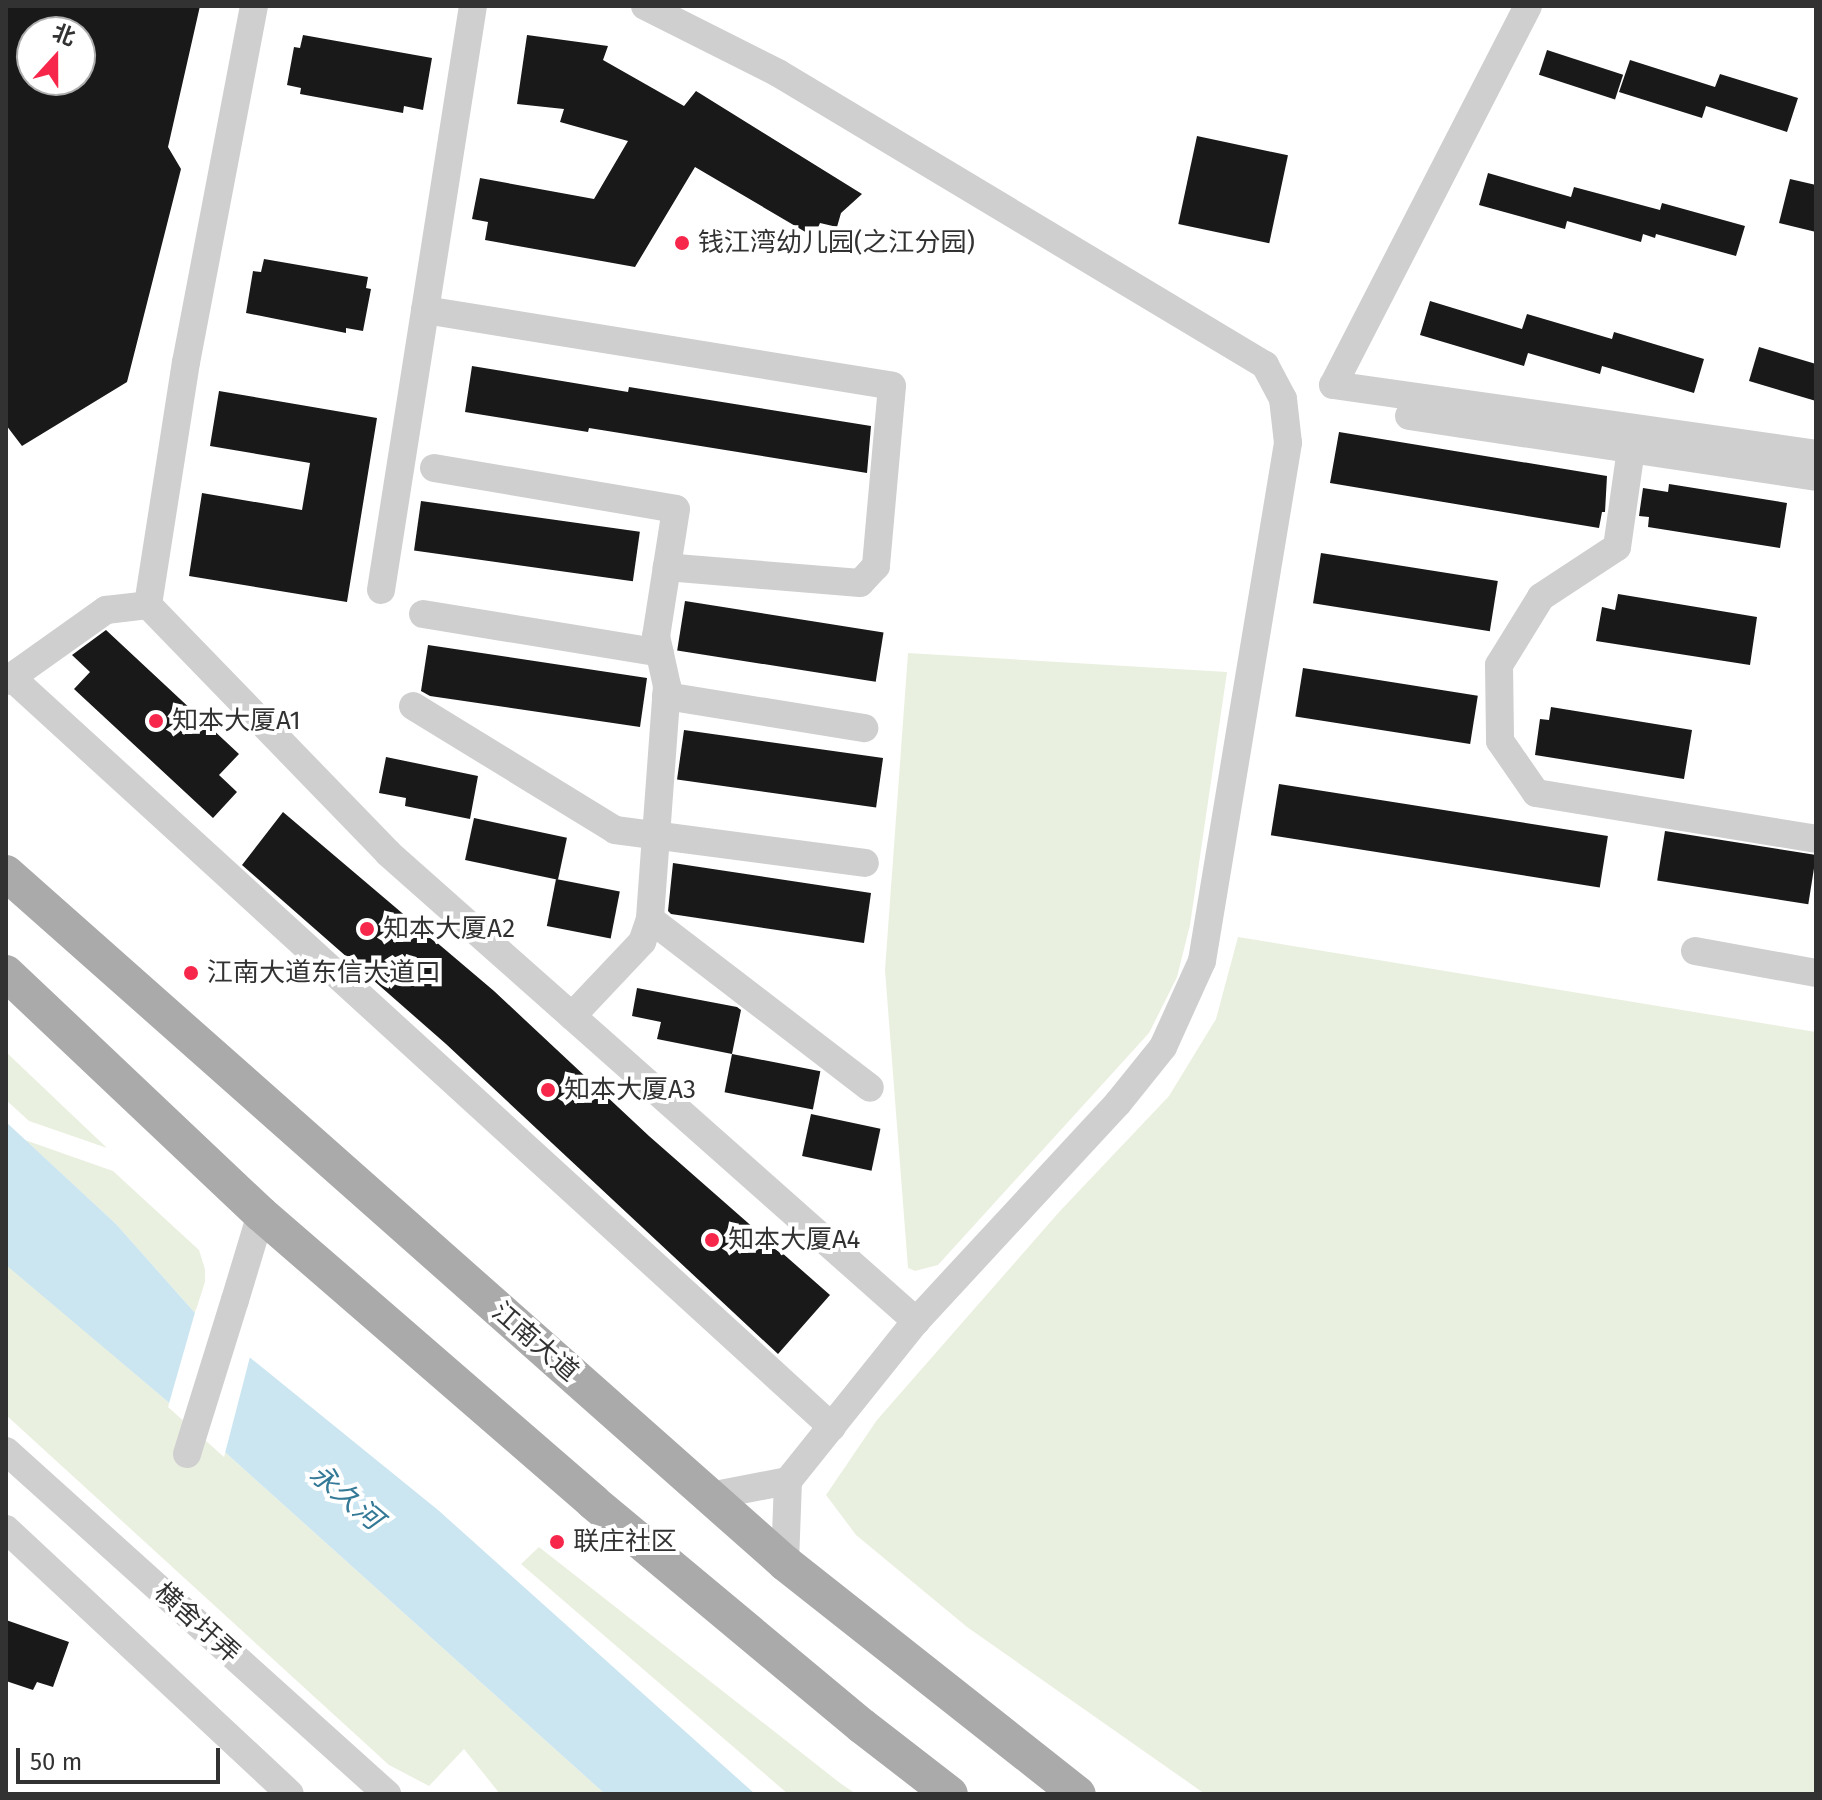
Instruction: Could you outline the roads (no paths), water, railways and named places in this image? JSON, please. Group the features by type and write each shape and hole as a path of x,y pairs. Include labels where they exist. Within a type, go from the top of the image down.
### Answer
{"main road":[{"name":"江南大道","path":"6,873 785,1563 1078,1794"},
{"path":"6,973 261,1214 593,1502 862,1726 950,1794"}],"street":[{"path":"148,605 186,362 254,6"},
{"path":"381,590 473,6"},
{"path":"645,6 778,73 1265,365 1283,399 1288,443 1202,961 1163,1047 1118,1103 916,1321 788,1481 785,1563"},
{"path":"1528,6 1333,385 1816,454"},
{"path":"425,310 892,386 876,566 860,583 667,567"},
{"path":"1329,403 1816,477"},
{"path":"1631,449 1617,547 1541,597 1499,665 1500,741 1536,793 1816,839"},
{"path":"434,468 676,509 656,636 666,696 650,919 642,942 572,1016"},
{"path":"148,605 106,610 8,679 832,1427"},
{"path":"148,605 388,853 916,1321"},
{"path":"423,614 660,653"},
{"path":"666,696 864,728"},
{"path":"413,706 615,830 865,863"},
{"path":"650,919 870,1088"},
{"path":"1695,951 1816,973"},
{"path":"187,1454 261,1214"},
{"name":"横舍圩弄","path":"6,1451 387,1794"},
{"path":"710,1496 788,1481"},
{"path":"6,1529 290,1794"}],"water":[{"name":"永久河","path":"6,1122 116,1224 195,1313 438,1510 755,1794 605,1794 186,1417 6,1265"}],"place":[{"name":"钱江湾幼儿园(之江分园)","path":"682,243"},
{"name":"知本大厦A1","path":"156,721"},
{"name":"知本大厦A2","path":"367,929"},
{"name":"江南大道东信大道口","path":"191,973"},
{"name":"知本大厦A3","path":"548,1090"},
{"name":"知本大厦A4","path":"712,1240"},
{"name":"联庄社区","path":"557,1542"}]}
